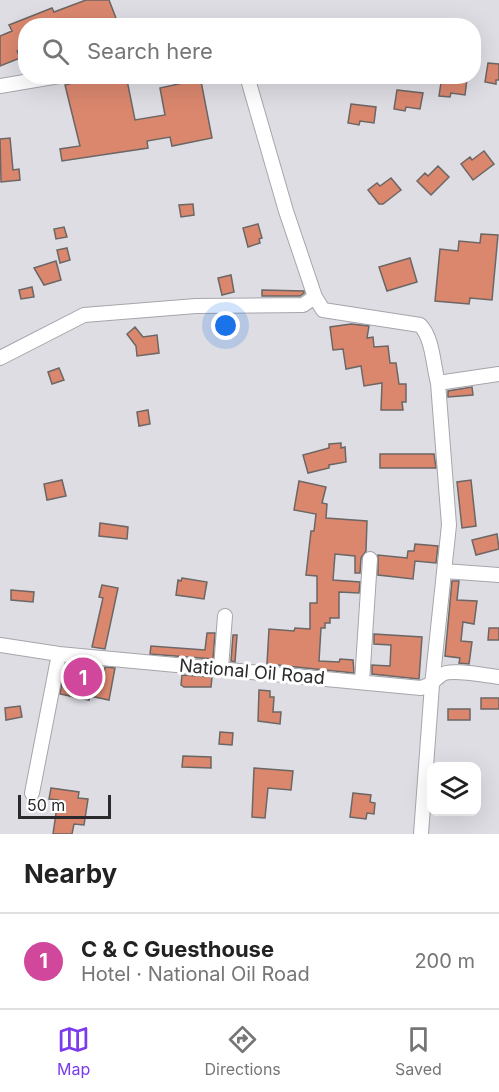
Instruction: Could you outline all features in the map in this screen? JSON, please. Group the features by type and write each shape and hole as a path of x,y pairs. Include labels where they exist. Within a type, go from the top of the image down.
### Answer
{"street":[{"path":"0,86 18,83"},
{"path":"249,84 286,211 315,297 323,310 420,325 427,334 430,345 438,382 450,525 432,685 421,834"},
{"path":"0,358 84,315 196,306 303,304 315,297"},
{"path":"438,382 499,374"},
{"path":"362,682 370,559"},
{"path":"444,571 499,575"},
{"path":"220,668 225,616"},
{"name":"National Oil Road","path":"0,645 59,654 421,688 432,685 444,673 499,676"},
{"path":"32,793 59,654"}],"building":[{"path":"86,0 109,0 116,18 27,18 52,8 54,12"},
{"path":"18,21 18,59 0,66 0,36 12,31 9,25"},
{"path":"488,63 499,64 499,80 496,80 496,84 485,82"},
{"path":"128,84 135,120 165,115 160,88 178,84 202,84 212,138 172,146 170,137 147,141 148,148 62,161 60,149 80,146 65,85"},
{"path":"441,84 466,84 465,95 451,93 450,97 439,96"},
{"path":"397,90 423,93 420,109 406,107 405,111 394,109"},
{"path":"351,104 376,107 374,123 360,121 359,125 348,123"},
{"path":"10,138 13,170 19,169 20,180 1,182 0,139"},
{"path":"484,151 494,164 473,180 461,164 470,157 472,160"},
{"path":"438,166 449,177 431,195 417,181 425,173 428,176"},
{"path":"391,178 401,190 383,204 379,204 368,190 377,183 380,186"},
{"path":"193,204 194,215 181,217 179,205"},
{"path":"258,224 262,238 259,239 260,243 248,247 243,228"},
{"path":"64,227 67,237 56,239 54,229"},
{"path":"481,234 498,235 492,300 470,298 469,304 435,301 440,249 458,251 459,241 480,243"},
{"path":"67,248 70,260 60,263 57,250"},
{"path":"410,258 417,282 387,291 379,267"},
{"path":"56,261 61,280 44,285 34,268"},
{"path":"231,275 234,292 222,295 218,278"},
{"path":"32,287 34,297 21,299 19,290"},
{"path":"262,290 304,291 304,293 300,296 262,296"},
{"path":"351,324 369,326 367,338 373,337 374,347 388,346 390,363 396,363 399,384 406,384 406,402 402,402 403,410 381,410 382,383 364,386 361,366 346,369 343,349 333,350 330,327"},
{"path":"135,327 143,337 157,335 159,353 137,356 136,346 127,334"},
{"path":"59,368 64,380 52,384 48,372"},
{"path":"472,387 473,395 448,397 448,391"},
{"path":"148,410 150,424 139,426 137,412"},
{"path":"341,443 341,448 345,447 346,462 329,465 329,468 308,473 303,455 329,448 329,444"},
{"path":"380,454 434,454 436,468 380,468"},
{"path":"62,480 66,496 47,500 44,484"},
{"path":"471,480 476,526 462,528 457,482"},
{"path":"299,481 326,487 322,503 327,504 326,518 367,521 366,551 361,558 360,573 355,573 355,556 335,554 333,580 360,582 359,593 339,592 339,618 330,618 330,623 325,623 325,628 321,628 319,661 353,660 354,673 267,664 269,629 294,631 295,628 310,629 310,603 317,603 317,576 306,575 311,531 314,531 316,514 294,510"},
{"path":"100,523 128,527 127,539 99,536"},
{"path":"497,534 499,549 476,555 472,540"},
{"path":"415,544 438,546 436,563 415,561 413,579 378,575 378,555 407,558 408,551 414,551"},
{"path":"182,578 207,582 204,599 176,595 178,580 181,581"},
{"path":"452,581 459,581 457,600 477,601 474,624 463,622 461,641 472,642 469,664 459,663 460,658 445,656"},
{"path":"102,585 118,588 105,649 92,647 103,598 99,597"},
{"path":"11,590 34,592 33,602 11,600"},
{"path":"489,628 499,628 499,640 488,640"},
{"path":"207,633 215,633 213,659 150,654 151,646 205,650"},
{"path":"374,634 422,637 419,679 372,674 372,665 390,666 391,645 374,644"},
{"path":"233,635 237,635 235,662 231,661"},
{"path":"66,664 81,665 78,679 102,684 105,667 115,668 109,700 90,696 89,700 60,694"},
{"path":"182,675 212,677 211,687 184,687 181,685"},
{"path":"259,690 270,691 270,697 274,697 273,712 281,712 280,724 258,721"},
{"path":"481,698 499,698 499,709 481,709"},
{"path":"20,706 22,717 6,720 5,708"},
{"path":"448,709 470,709 470,720 448,720"},
{"path":"220,732 233,733 232,745 219,744"},
{"path":"183,756 211,757 211,768 182,767"},
{"path":"254,768 293,771 291,790 268,788 265,818 252,817"},
{"path":"51,788 79,792 78,798 88,799 84,825 74,824 72,834 53,834 58,800 49,799"},
{"path":"353,793 371,795 370,802 375,803 374,814 367,813 366,819 350,817"}],"place":[{"name":"C & C Guesthouse","path":"83,677"}]}
